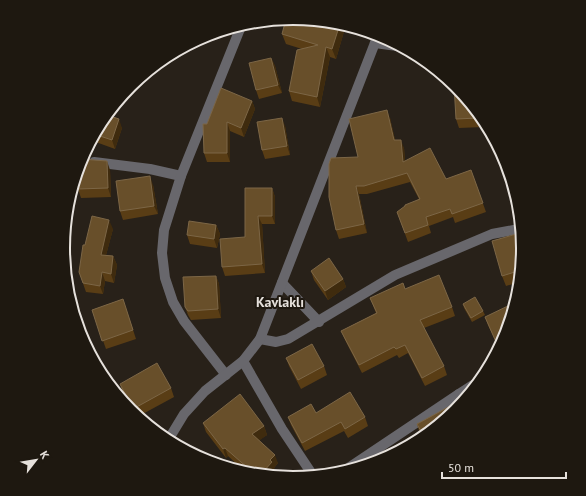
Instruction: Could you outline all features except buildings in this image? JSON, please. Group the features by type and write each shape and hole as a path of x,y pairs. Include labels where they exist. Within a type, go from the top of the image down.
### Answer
{"street":[{"path":"226,375 184,321 173,302 165,278 162,253 164,230 181,176 239,32"},
{"path":"171,434 184,414 205,391 243,361 260,339 375,41"},
{"path":"88,162 118,164 181,176"},
{"path":"260,339 276,342 288,339 319,322 395,275 492,234 516,230"},
{"path":"282,283 319,322"},
{"path":"243,361 282,429 310,471"},
{"path":"361,460 457,400"}],"district":[{"name":"Kavlaklı","path":"280,302"}]}
